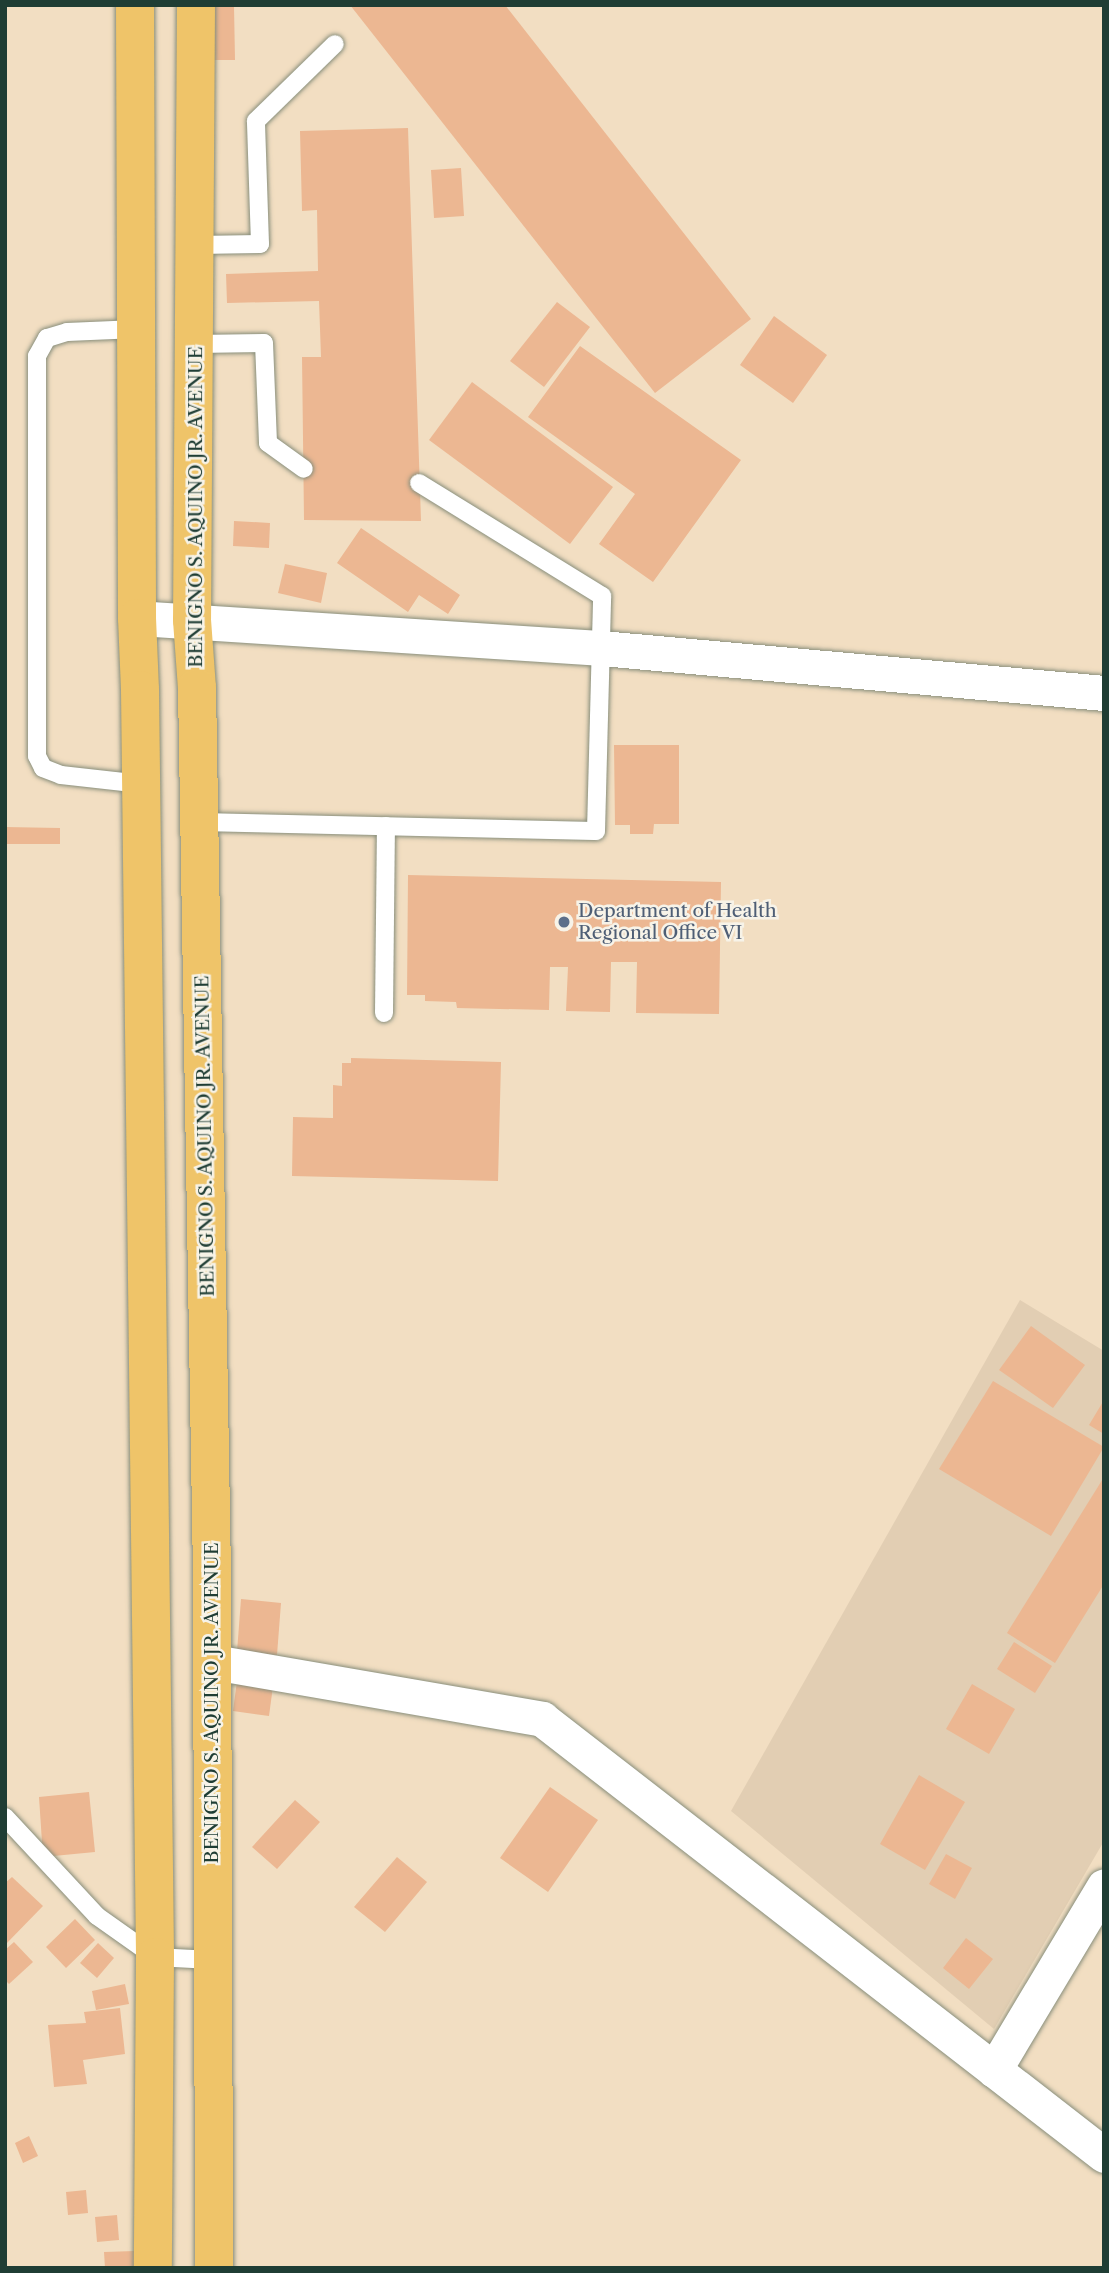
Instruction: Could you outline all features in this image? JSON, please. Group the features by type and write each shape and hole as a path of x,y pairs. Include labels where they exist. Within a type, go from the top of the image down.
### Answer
{"main road":[{"path":"135,5 137,618 155,1957 153,2268"},
{"name":"BENIGNO S. AQUINO JR. AVENUE","path":"196,5 192,620 199,822 213,1662 214,2268"}],"street":[{"path":"137,618 600,648 1104,693"},
{"path":"213,1662 542,1719 1104,2155"},
{"path":"994,2070 1104,1886"}],"lane":[{"path":"196,244 260,244 256,121 335,44"},
{"path":"137,329 67,332 47,338 37,356 37,756 43,768 61,775 141,784"},
{"path":"195,344 264,343 268,443 304,469"},
{"path":"199,822 596,831 602,596 419,483"},
{"path":"384,1013 386,825"},
{"path":"5,1817 97,1916 155,1957 212,1961"}],"shaded area":[{"path":"1020,1300 1104,1351 1104,1841 994,2029 731,1811"}],"building":[{"path":"350,5 505,5 751,319 655,393"},
{"path":"203,6 234,6 235,60 204,60"},
{"path":"408,128 421,521 304,520 302,357 321,357 319,301 227,303 226,274 318,271 317,210 302,211 300,131"},
{"path":"461,168 464,216 434,218 431,170"},
{"path":"557,302 590,327 544,387 510,361"},
{"path":"774,316 827,355 793,403 740,365"},
{"path":"580,346 741,460 653,582 599,544 635,494 528,417"},
{"path":"472,382 613,487 570,544 429,440"},
{"path":"234,521 270,523 269,548 233,546"},
{"path":"361,528 460,595 448,614 419,595 408,612 337,563"},
{"path":"285,564 327,573 321,603 278,593"},
{"path":"614,745 679,745 679,824 654,824 653,834 630,834 630,825 615,825"},
{"path":"5,827 60,828 60,844 5,844"},
{"name":"Department of Health Regional Office VI","path":"408,875 721,882 719,1014 636,1013 637,962 611,962 610,1012 566,1011 568,967 550,967 549,1010 457,1008 456,1002 425,1001 425,995 407,995"},
{"path":"351,1058 501,1062 498,1181 292,1176 293,1117 333,1118 333,1085 342,1086 342,1063 351,1063"},
{"path":"1031,1326 1085,1365 1053,1408 999,1370"},
{"path":"993,1381 1104,1447 1051,1536 939,1469"},
{"path":"1104,1400 1104,1434 1089,1425"},
{"path":"1104,1477 1104,1584 1055,1663 1007,1633"},
{"path":"241,1599 281,1603 277,1655 237,1652"},
{"path":"1014,1642 1052,1666 1035,1693 997,1669"},
{"path":"237,1681 273,1686 269,1716 233,1711"},
{"path":"972,1684 1015,1709 989,1754 946,1729"},
{"path":"919,1775 965,1802 925,1870 880,1844"},
{"path":"550,1787 598,1820 548,1892 500,1858"},
{"path":"89,1792 95,1852 43,1857 39,1797"},
{"path":"295,1800 320,1822 277,1869 252,1847"},
{"path":"946,1854 972,1868 955,1899 929,1884"},
{"path":"397,1857 427,1882 385,1932 354,1907"},
{"path":"12,1877 43,1906 5,1945 5,1883"},
{"path":"75,1919 95,1940 66,1968 46,1947"},
{"path":"966,1938 993,1959 969,1989 943,1968"},
{"path":"14,1942 33,1962 9,1984 5,1980 5,1950"},
{"path":"98,1943 114,1958 97,1978 80,1963"},
{"path":"125,1984 129,2004 96,2010 92,1991"},
{"path":"120,2008 125,2054 83,2060 87,2084 54,2087 48,2025 86,2023 84,2012"},
{"path":"29,2136 38,2156 23,2163 15,2143"},
{"path":"86,2190 88,2213 68,2215 66,2192"},
{"path":"117,2215 119,2240 97,2242 95,2217"},
{"path":"135,2251 135,2268 105,2268 104,2252"}],"place":[{"name":"Department of Health Regional Office VI","path":"564,922"}]}
